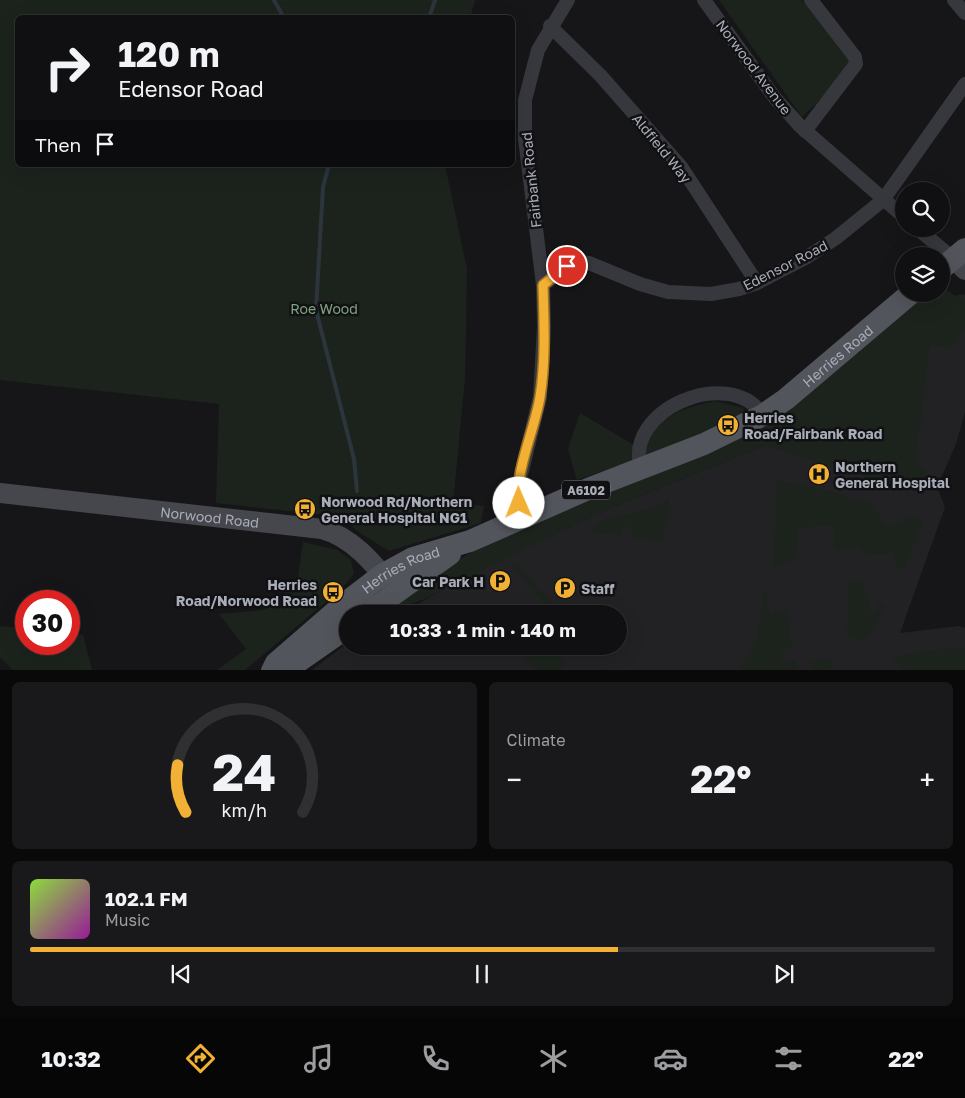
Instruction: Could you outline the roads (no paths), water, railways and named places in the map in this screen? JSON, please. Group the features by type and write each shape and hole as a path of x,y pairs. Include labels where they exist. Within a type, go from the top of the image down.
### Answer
{"main road":[{"name":"Herries Road","path":"272,670 276,663 302,640 389,583 470,541 526,515 704,444 763,415 786,399 901,302"},
{"name":"Herries Road","path":"373,605 389,583"},
{"path":"286,670 339,633"}],"street":[{"name":"Fairbank Road","path":"526,515 519,503 517,490 540,397 543,362 543,285 525,139 525,100 538,50 550,26 568,0"},
{"path":"805,131 856,64 855,57 811,0"},
{"path":"954,0 965,13"},
{"name":"Norwood Avenue","path":"706,1 775,98 805,131 895,210"},
{"name":"Aldfield Way","path":"550,26 600,75 682,168 757,283"},
{"name":"Edensor Road","path":"543,285 567,266 579,262 589,263 640,284 668,292 711,294 739,289 757,283 807,257 836,238 883,200 965,84"},
{"path":"927,237 956,262"},
{"path":"641,468 638,457 639,445 647,432 659,416 691,397 708,393 741,396 751,402 763,415"},
{"name":"Norwood Road","path":"0,493 322,529 347,541 360,550 389,583"}],"waterway":[{"path":"274,0 282,15"},
{"path":"430,15 435,0"},
{"path":"328,167 323,187 316,310 354,459 357,491"}],"place":[{"name":"Herries Road/Fairbank Road","path":"728,425"},
{"name":"Northern General Hospital","path":"819,474"},
{"name":"Norwood Rd/Northern General Hospital NG1","path":"305,509"},
{"name":"Car Park H","path":"500,581"},
{"name":"Staff","path":"565,588"},
{"name":"Herries Road/Norwood Road","path":"333,592"}],"park label":[{"name":"Roe Wood","path":"324,308"}]}
